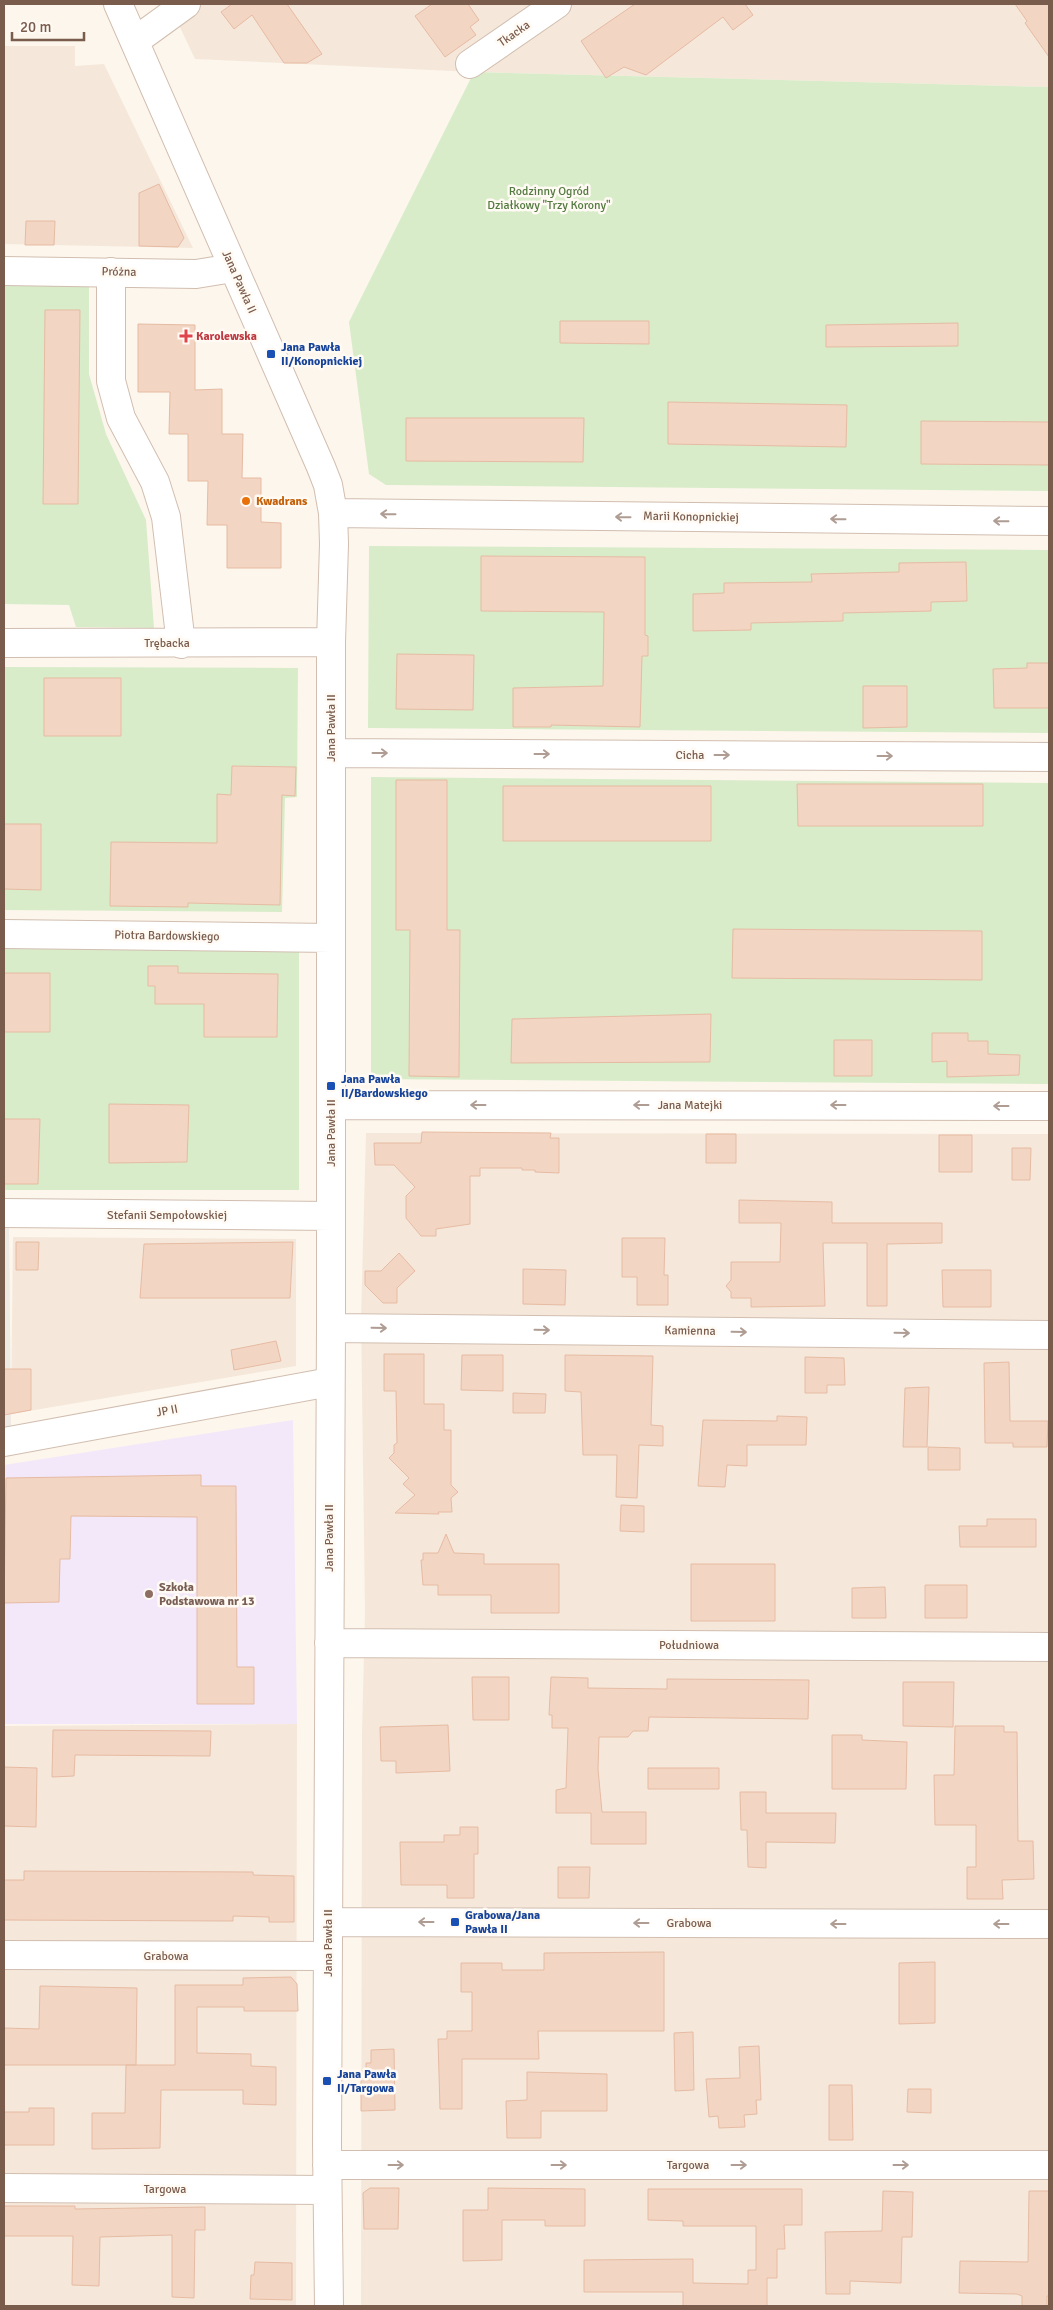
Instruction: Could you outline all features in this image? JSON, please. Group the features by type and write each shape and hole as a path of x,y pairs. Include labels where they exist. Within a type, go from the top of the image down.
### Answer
{"street":[{"name":"Jana Pawła II","path":"118,4 321,467 328,485 333,513 330,642 331,1328 327,2177 329,2306"},
{"path":"135,41 186,4"},
{"name":"Tkacka","path":"470,64 557,4"},
{"name":"Próżna","path":"4,271 196,274 233,268"},
{"path":"111,272 111,380 121,418 155,482 166,517 181,644"},
{"name":"Marii Konopnickiej","path":"333,513 1049,521"},
{"name":"Trębacka","path":"4,643 181,644 330,642"},
{"name":"Cicha","path":"331,753 1049,757"},
{"name":"Piotra Bardowskiego","path":"4,934 331,938"},
{"name":"Jana Matejki","path":"331,1104 1049,1106"},
{"name":"Stefanii Sempołowskiej","path":"4,1213 331,1216"},
{"name":"Kamienna","path":"331,1328 1049,1335"},
{"name":"JP II","path":"4,1442 330,1382"},
{"name":"Południowa","path":"330,1644 1049,1647"},
{"name":"Grabowa","path":"328,1922 1049,1924"},
{"name":"Grabowa","path":"4,1955 328,1956"},
{"name":"Targowa","path":"4,2188 327,2177 1049,2165"}],"shaded area":[{"path":"169,4 1049,4 1049,87 474,72 195,59"},
{"path":"4,46 75,46 75,66 104,64 193,248 4,244"},
{"path":"366,1133 1049,1134 1049,2306 361,2306 362,1733 365,1612 361,1317"},
{"path":"4,1211 9,1211 11,1427 4,1427"},
{"path":"13,1237 296,1239 296,1366 11,1414"},
{"name":"Szkoła Podstawowa nr 13","path":"293,1420 297,1724 4,1724 4,1465"},
{"path":"297,1724 296,2306 4,2306 4,1726"}],"green space":[{"name":"Rodzinny Ogród Działkowy \"Trzy Korony\"","path":"474,72 1049,87 1049,491 386,485 369,474 349,322"},
{"path":"4,284 89,284 89,374 106,434 146,520 154,628 76,627 69,605 4,604"},
{"path":"369,546 1049,550 1049,733 368,728"},
{"path":"4,667 298,668 297,797 285,798 282,912 4,910"},
{"path":"371,777 1049,783 1049,1084 371,1079"},
{"path":"4,949 299,950 299,1190 4,1190"}],"building":[{"path":"232,4 287,4 322,54 307,63 284,63 252,15 234,29 221,12"},
{"path":"432,4 468,4 479,20 470,27 476,35 445,57 415,16"},
{"path":"635,4 745,4 753,15 733,30 723,17 646,75 624,67 606,78 581,41"},
{"path":"1015,4 1049,4 1049,57 1025,23 1027,21"},
{"path":"159,184 184,238 178,247 139,246 139,193"},
{"path":"26,221 55,221 54,245 25,245"},
{"path":"45,310 80,310 78,504 43,504"},
{"path":"560,321 649,321 649,344 560,343"},
{"path":"958,323 958,346 826,347 826,325"},
{"path":"138,324 195,325 195,390 222,389 222,434 243,434 242,478 261,478 261,522 281,523 281,568 227,568 227,525 207,525 208,481 188,481 188,434 169,434 170,392 138,392"},
{"path":"668,402 847,405 846,447 668,444"},
{"path":"406,418 584,418 583,462 406,461"},
{"path":"921,421 1049,422 1049,465 921,464"},
{"path":"481,556 645,557 645,635 648,636 648,656 642,656 640,727 551,725 551,727 513,727 513,688 603,686 604,612 481,611"},
{"path":"966,562 967,601 931,602 931,611 843,613 843,621 751,623 751,630 693,631 693,594 724,593 724,583 812,582 811,574 899,572 899,563"},
{"path":"397,654 474,655 473,710 396,709"},
{"path":"1027,663 1049,663 1049,708 994,708 993,669 1027,668"},
{"path":"44,678 121,678 121,736 44,736"},
{"path":"863,686 907,686 907,727 863,728"},
{"path":"232,766 296,767 295,796 282,795 280,905 188,903 188,907 110,906 111,842 217,843 217,794 231,795"},
{"path":"396,780 447,780 447,930 460,930 459,1077 409,1076 410,930 396,930"},
{"path":"797,784 983,784 983,826 798,826"},
{"path":"503,786 711,786 711,841 503,841"},
{"path":"4,824 41,824 41,890 4,889"},
{"path":"733,929 982,931 982,980 732,978"},
{"path":"148,966 178,966 178,973 278,974 277,1037 204,1037 204,1004 155,1004 155,986 148,986"},
{"path":"4,973 50,973 50,1032 4,1032"},
{"path":"711,1014 710,1062 511,1063 512,1019"},
{"path":"932,1033 968,1033 968,1041 988,1041 988,1054 1020,1055 1019,1075 947,1077 947,1061 932,1062"},
{"path":"834,1040 872,1040 872,1076 834,1076"},
{"path":"109,1104 189,1105 187,1162 109,1163"},
{"path":"4,1119 40,1119 38,1184 4,1184"},
{"path":"422,1132 551,1133 550,1138 559,1138 559,1173 535,1172 535,1170 522,1170 522,1168 480,1168 480,1176 470,1176 470,1224 436,1229 436,1236 421,1236 406,1218 406,1196 415,1187 394,1165 375,1165 374,1143 421,1143"},
{"path":"706,1134 736,1134 736,1163 706,1163"},
{"path":"939,1135 972,1135 972,1172 939,1172"},
{"path":"1012,1148 1031,1148 1030,1180 1012,1180"},
{"path":"739,1200 832,1202 832,1223 942,1223 942,1243 887,1244 887,1306 867,1306 867,1243 823,1243 825,1306 751,1307 751,1298 731,1298 731,1292 726,1286 731,1280 731,1262 780,1262 781,1223 739,1223"},
{"path":"622,1238 665,1238 664,1275 668,1275 668,1305 637,1305 637,1277 622,1277"},
{"path":"16,1242 39,1242 38,1270 16,1270"},
{"path":"293,1242 290,1298 140,1298 144,1244"},
{"path":"399,1253 415,1271 397,1288 397,1303 383,1303 365,1285 365,1271 381,1271"},
{"path":"523,1269 566,1270 565,1305 523,1304"},
{"path":"942,1270 991,1270 991,1307 943,1307"},
{"path":"276,1341 281,1361 234,1370 231,1350"},
{"path":"384,1354 424,1354 424,1404 444,1404 444,1430 451,1430 451,1485 458,1492 451,1498 452,1512 438,1512 439,1514 395,1513 415,1495 403,1484 409,1478 389,1458 394,1453 394,1445 397,1443 396,1391 384,1391"},
{"path":"462,1355 503,1355 503,1391 461,1390"},
{"path":"565,1355 653,1356 651,1425 663,1426 663,1446 639,1445 637,1498 616,1497 617,1455 583,1455 581,1392 565,1391"},
{"path":"805,1357 844,1358 845,1385 827,1385 827,1393 805,1393"},
{"path":"1009,1362 1010,1421 1048,1421 1047,1447 1013,1447 1013,1443 985,1443 984,1363"},
{"path":"4,1369 31,1369 31,1410 4,1415"},
{"path":"929,1387 927,1447 903,1447 905,1388"},
{"path":"513,1393 546,1394 545,1413 513,1413"},
{"path":"777,1416 807,1417 806,1445 747,1445 747,1466 727,1465 725,1487 698,1486 703,1420 777,1421"},
{"path":"928,1447 960,1448 960,1470 928,1470"},
{"path":"201,1475 201,1486 236,1486 237,1667 254,1667 254,1704 197,1704 197,1517 71,1516 70,1559 60,1559 59,1602 4,1603 6,1478"},
{"path":"621,1505 644,1506 644,1532 620,1531"},
{"path":"987,1519 1036,1519 1036,1547 960,1547 959,1526 987,1526"},
{"path":"446,1534 454,1553 484,1554 484,1564 559,1564 559,1613 491,1613 491,1595 438,1595 438,1585 423,1585 421,1560 423,1560 423,1553 438,1553"},
{"path":"691,1564 775,1564 775,1621 691,1621"},
{"path":"925,1585 967,1585 967,1618 925,1618"},
{"path":"885,1587 886,1618 852,1618 852,1588"},
{"path":"472,1677 509,1677 509,1720 473,1720"},
{"path":"551,1677 588,1678 588,1688 667,1689 667,1679 809,1680 808,1719 649,1717 648,1731 633,1731 628,1737 599,1737 598,1769 602,1812 646,1812 646,1844 591,1844 591,1813 556,1813 556,1790 566,1788 568,1728 552,1728 552,1715 549,1715"},
{"path":"903,1682 954,1682 953,1727 903,1726"},
{"path":"448,1725 450,1771 396,1773 396,1761 381,1761 380,1727"},
{"path":"955,1726 1004,1726 1004,1732 1017,1732 1018,1841 1033,1841 1034,1879 1002,1880 1003,1899 967,1899 967,1867 976,1867 976,1825 935,1825 934,1775 954,1775"},
{"path":"53,1730 211,1731 210,1756 75,1755 74,1776 52,1777"},
{"path":"832,1735 862,1735 862,1740 907,1742 906,1789 832,1789"},
{"path":"4,1767 37,1768 36,1827 4,1826"},
{"path":"648,1768 719,1768 719,1789 648,1789"},
{"path":"740,1792 766,1792 766,1813 836,1813 835,1843 766,1842 766,1868 748,1867 747,1830 741,1830"},
{"path":"460,1827 478,1827 478,1854 474,1854 474,1898 447,1898 447,1885 401,1885 400,1842 444,1842 444,1835 460,1835"},
{"path":"558,1867 590,1867 589,1898 558,1898"},
{"path":"24,1871 253,1872 253,1875 294,1876 294,1922 269,1922 269,1917 233,1916 233,1921 4,1920 4,1880 24,1880"},
{"path":"664,1952 664,2031 538,2031 539,2059 462,2059 462,2109 440,2109 438,2039 447,2039 447,2031 472,2031 472,1992 461,1992 461,1963 502,1963 502,1970 544,1970 544,1953"},
{"path":"935,1962 935,2023 899,2024 899,1963"},
{"path":"291,1977 297,1984 298,2011 244,2011 244,2007 197,2007 197,2053 251,2054 251,2066 276,2067 276,2105 243,2104 243,2090 161,2090 160,2148 92,2149 92,2113 125,2113 126,2065 175,2065 175,1985 243,1985 243,1978"},
{"path":"40,1986 137,1988 136,2065 4,2065 4,2028 39,2029"},
{"path":"693,2032 694,2090 675,2091 674,2033"},
{"path":"759,2046 761,2100 756,2100 757,2114 744,2115 745,2127 719,2128 718,2116 709,2117 706,2079 740,2078 739,2047"},
{"path":"394,2049 395,2110 361,2111 361,2071 366,2071 366,2063 371,2063 371,2050"},
{"path":"527,2072 607,2074 607,2111 541,2111 541,2138 507,2138 506,2101 527,2100"},
{"path":"829,2085 852,2085 853,2140 829,2140"},
{"path":"908,2089 931,2089 931,2113 907,2112"},
{"path":"29,2108 54,2108 54,2145 4,2145 4,2112 29,2112"},
{"path":"370,2188 399,2188 398,2229 364,2229 363,2193"},
{"path":"488,2188 585,2189 585,2226 545,2226 545,2220 502,2220 502,2260 463,2261 463,2210 488,2210"},
{"path":"648,2189 802,2189 802,2225 784,2225 785,2249 777,2249 777,2278 767,2278 767,2306 683,2306 683,2292 584,2292 584,2260 693,2259 693,2283 748,2284 748,2270 756,2270 756,2226 683,2226 683,2221 648,2220"},
{"path":"883,2191 913,2192 912,2237 902,2237 901,2283 850,2281 850,2294 826,2294 825,2232 882,2231"},
{"path":"1029,2191 1049,2191 1049,2296 1047,2296 1047,2306 1022,2306 1022,2296 1017,2294 959,2293 960,2261 1028,2262"},
{"path":"4,2206 75,2206 75,2209 205,2207 205,2230 195,2230 194,2298 172,2297 172,2235 100,2237 99,2286 72,2285 73,2236 4,2236"},
{"path":"255,2262 292,2263 292,2300 250,2299 251,2275 254,2275"}],"place":[{"name":"Karolewska","path":"186,336"},
{"name":"Jana Pawła II/Konopnickiej","path":"271,354"},
{"name":"Kwadrans","path":"246,501"},
{"name":"Jana Pawła II/Bardowskiego","path":"331,1086"},
{"name":"Szkoła Podstawowa nr 13","path":"149,1594"},
{"name":"Grabowa/Jana Pawła II","path":"455,1922"},
{"name":"Jana Pawła II/Targowa","path":"327,2081"}]}
